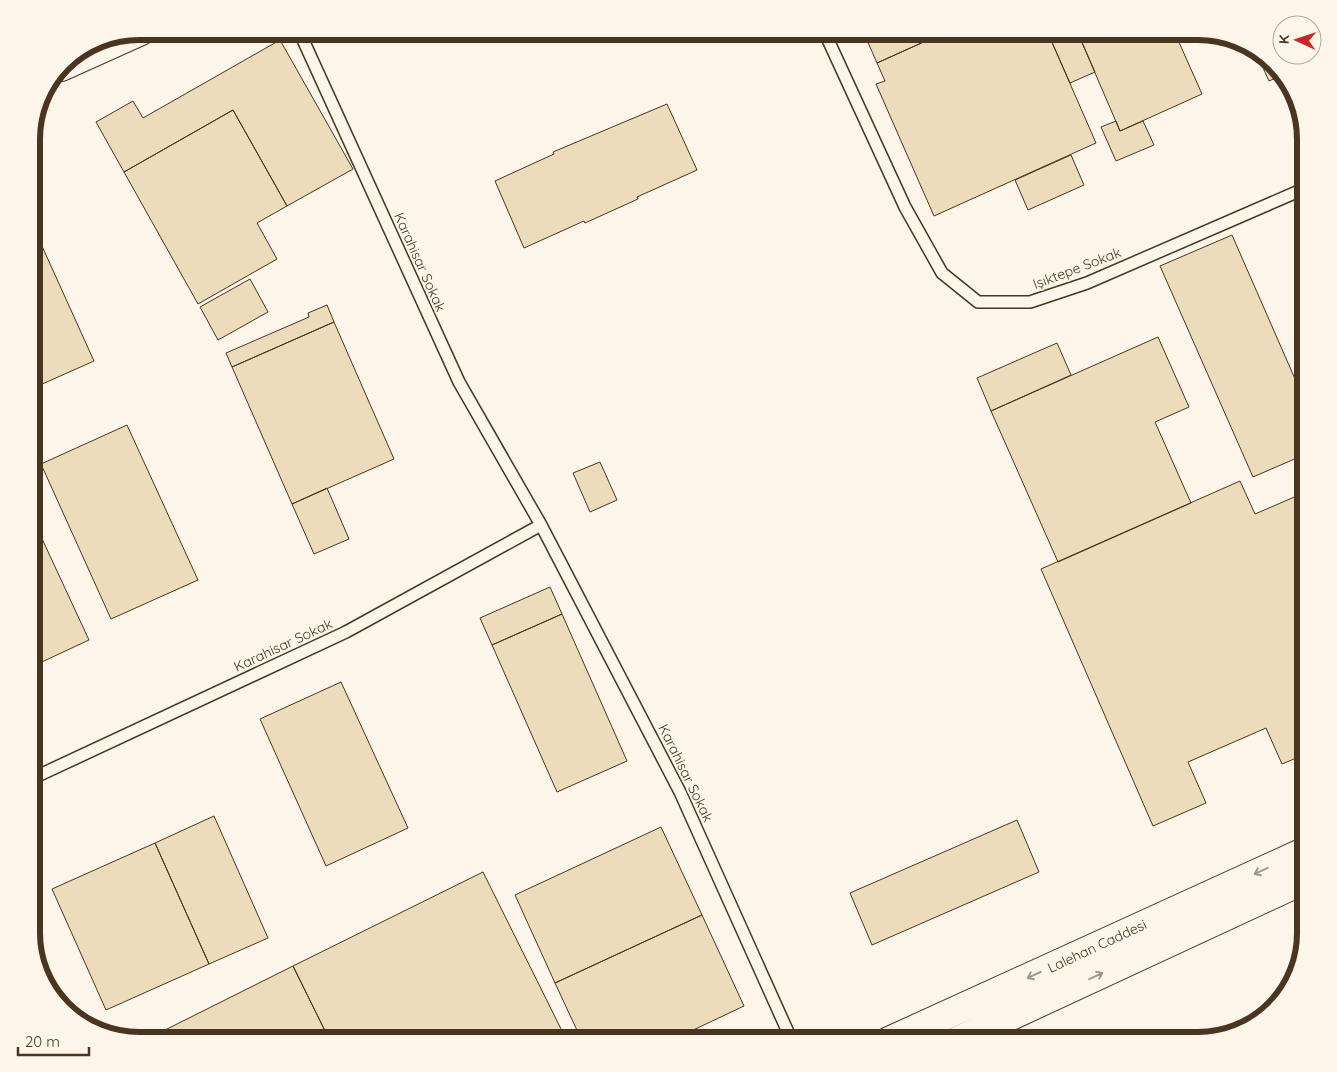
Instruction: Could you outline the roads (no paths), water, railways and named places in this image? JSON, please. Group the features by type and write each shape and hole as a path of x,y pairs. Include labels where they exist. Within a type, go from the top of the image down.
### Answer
{"street":[{"path":"86,56 113,44"},
{"name":"Lalehan Caddesi","path":"909,1032 1297,855"},
{"name":"Lalehan Caddesi","path":"976,1032 1297,883"}],"lane":[{"name":"Karahisar Sokak","path":"303,40 459,382 541,525 680,792 788,1032"},
{"name":"Işıktepe Sokak","path":"828,40 905,207 942,273 978,302 1030,302 1087,283 1297,192"},
{"name":"Karahisar Sokak","path":"40,775 346,632 541,525"}]}
